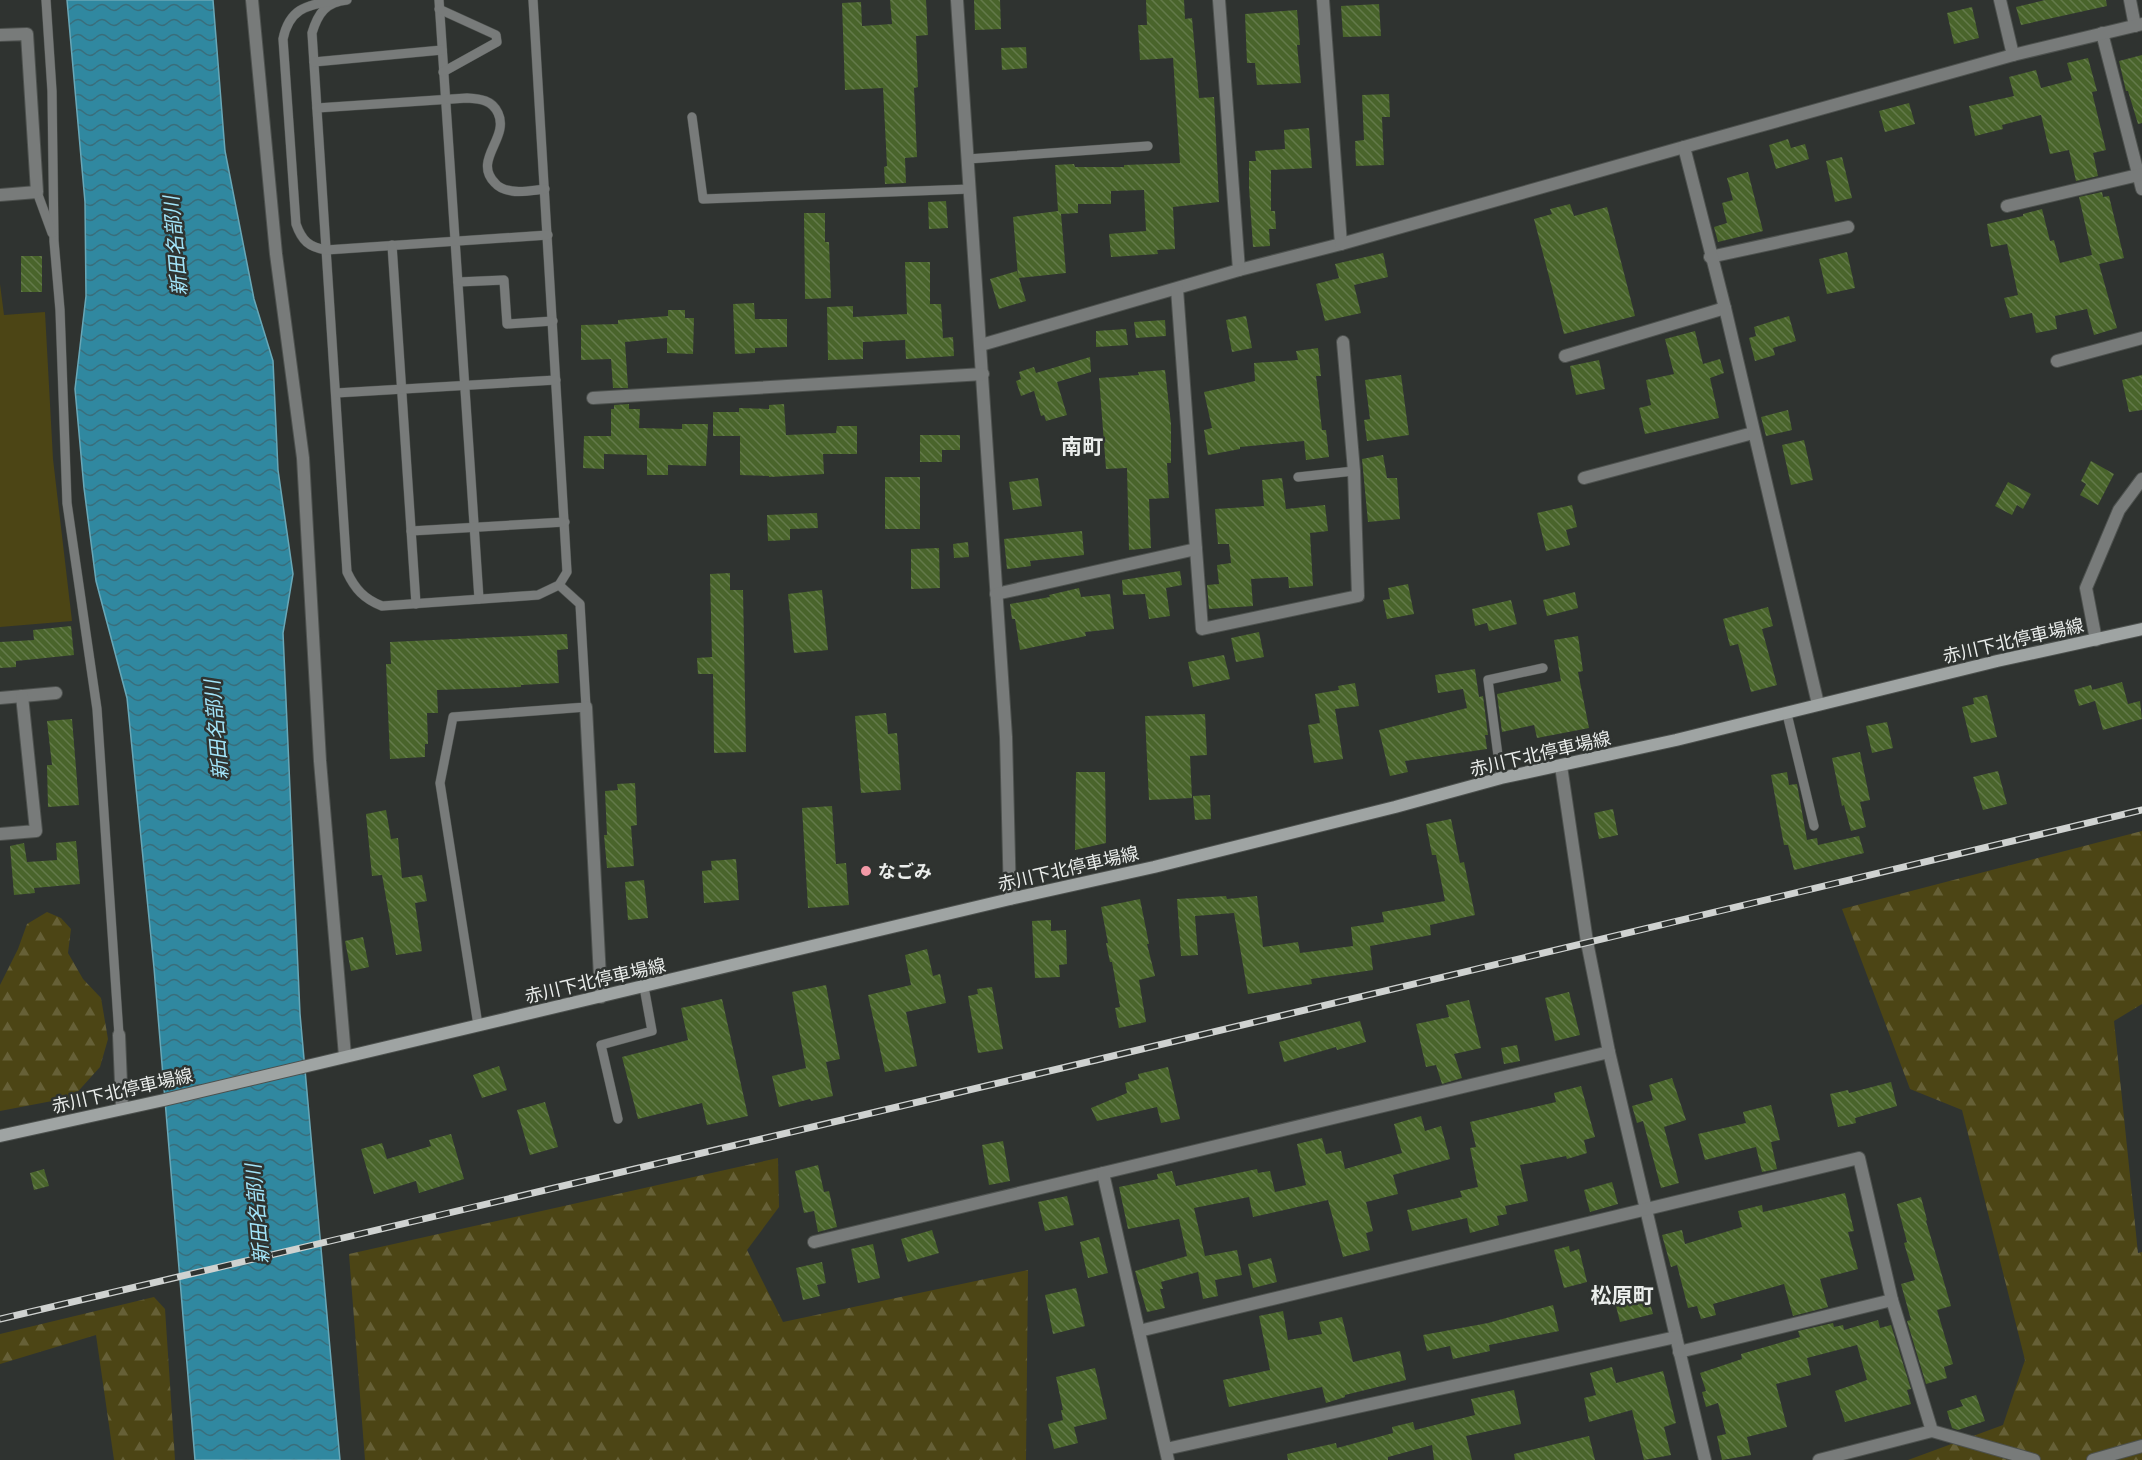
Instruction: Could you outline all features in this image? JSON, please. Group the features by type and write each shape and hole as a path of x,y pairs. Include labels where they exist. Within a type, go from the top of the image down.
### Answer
{"main road":[{"name":"赤川下北停車場線","path":"0,1136 164,1100 1010,899 1154,867 1501,778 1787,714 1997,661 2142,629"}],"street":[{"path":"252,0 276,254 303,458 340,1058"},
{"path":"957,0 1006,737 1010,899"},
{"path":"1219,0 1239,270"},
{"path":"1323,0 1341,244"},
{"path":"2000,0 2013,55"},
{"path":"981,345 1239,270 1341,244 2013,55 2139,25 2130,0"},
{"path":"2102,33 2142,189"},
{"path":"0,35 27,34 37,192 0,195"},
{"path":"1684,147 1710,257 1725,308 1818,705"},
{"path":"2007,206 2140,174"},
{"path":"1710,257 1848,227"},
{"path":"1177,289 1202,629 1358,596 1354,471 1343,342"},
{"path":"1565,356 1725,308"},
{"path":"2057,361 2142,338"},
{"path":"593,398 983,374"},
{"path":"1584,478 1753,433"},
{"path":"2096,640 2086,588 2119,510 2142,479"},
{"path":"996,594 1196,549"},
{"path":"0,698 56,693"},
{"path":"0,834 36,831 22,696"},
{"path":"586,707 601,997"},
{"path":"1561,766 1587,942 1609,1052 1705,1460"},
{"path":"119,1035 122,1108"},
{"path":"814,1242 1609,1052"},
{"path":"1139,1331 1859,1158 1892,1300 1932,1431"},
{"path":"1103,1173 1167,1455 1676,1337"},
{"path":"1679,1352 1892,1300"},
{"path":"1819,1460 1932,1431 2034,1460"},
{"path":"2093,1460 2142,1446"}],"lane":[{"path":"46,0 52,91 54,240 60,310 67,503 97,709 119,1035"},
{"path":"348,0 310,4 301,9 286,26 283,39 296,224 304,242 314,248 326,250 548,236"},
{"path":"333,1 316,21 312,33 347,572 353,585 369,601 382,606 538,595 559,585 567,572 533,0"},
{"path":"439,5 479,599"},
{"path":"439,5 496,35 497,42 443,72"},
{"path":"314,62 442,50"},
{"path":"317,108 446,99 484,99 495,106 501,119 501,130 488,154 487,168 491,179 500,188 512,191 545,189"},
{"path":"692,117 703,199 970,189"},
{"path":"968,159 1148,146"},
{"path":"37,192 54,240"},
{"path":"392,245 416,604"},
{"path":"458,282 504,280 507,324 553,321"},
{"path":"336,393 556,380"},
{"path":"1298,477 1354,471"},
{"path":"411,531 565,522"},
{"path":"478,1025 440,783 453,717 586,707 580,604 559,585"},
{"path":"1501,778 1488,680 1543,668"},
{"path":"1787,714 1814,826"},
{"path":"618,1119 602,1045 652,1031 644,987"}],"green space":[{"path":"0,284 4,315 45,312 53,459 72,621 0,627"},
{"path":"2142,831 2142,1004 2114,1021 2138,1253 2142,1252 2142,1460 1908,1460 2003,1425 2025,1360 1962,1110 1910,1089 1842,909"},
{"path":"47,912 61,918 71,929 68,953 83,979 101,998 108,1039 100,1067 73,1097 0,1111 0,985 18,949 27,924"},
{"path":"778,1158 779,1207 747,1250 783,1322 1028,1270 1026,1460 365,1460 349,1254"},
{"path":"154,1297 165,1309 175,1460 114,1460 96,1335 0,1364 0,1334"}],"water":[{"name":"新田名部川","path":"67,0 213,0 225,151 254,299 273,361 278,470 293,574 283,633 300,1014 340,1460 195,1460 154,968 127,698 96,581 84,488 75,389 86,296 85,202"}],"building":[{"path":"890,0 926,0 928,35 916,36 918,87 914,88 917,157 905,158 906,183 885,184 884,167 887,166 883,88 845,90 842,3 861,2 862,26 892,24"},
{"path":"974,0 1000,0 1001,29 975,30"},
{"path":"1146,0 1184,0 1185,19 1192,18 1199,98 1214,97 1219,202 1173,207 1175,249 1157,250 1158,254 1111,257 1109,234 1146,231 1144,190 1111,191 1111,204 1078,204 1078,213 1061,214 1066,273 1019,278 1026,301 999,309 990,279 1017,271 1018,276 1013,217 1058,211 1055,165 1124,167 1124,165 1180,163 1173,58 1140,60 1138,25 1147,25"},
{"path":"2045,0 2106,0 2107,6 2021,25 2016,7"},
{"path":"1379,4 1381,36 1343,37 1341,6"},
{"path":"1972,7 1979,38 1954,44 1947,13"},
{"path":"1297,10 1300,45 1297,45 1301,83 1257,85 1255,63 1247,63 1245,14"},
{"path":"1026,47 1027,68 1002,70 1001,48"},
{"path":"2142,55 2142,123 2138,124 2128,91 2126,91 2119,61"},
{"path":"2088,58 2097,91 2092,92 2106,150 2093,153 2098,176 2076,181 2069,150 2050,154 2041,115 2002,125 2003,129 1975,136 1969,106 2014,96 2009,77 2036,70 2041,88 2072,80 2067,63"},
{"path":"1389,94 1390,117 1382,117 1384,165 1356,166 1355,141 1364,140 1362,95"},
{"path":"1909,103 1915,124 1885,132 1879,111"},
{"path":"1309,128 1312,168 1271,170 1271,211 1275,211 1276,229 1269,229 1270,246 1253,247 1249,161 1256,161 1255,151 1285,149 1284,130"},
{"path":"1788,139 1791,148 1805,144 1809,159 1776,169 1769,145"},
{"path":"1842,157 1852,198 1835,202 1826,161"},
{"path":"1748,172 1763,231 1718,242 1714,227 1727,223 1722,203 1733,200 1727,178"},
{"path":"2102,192 2103,197 2109,196 2124,258 2099,264 2117,328 2094,335 2087,309 2055,316 2057,329 2036,333 2032,313 2010,318 2004,298 2018,295 2007,244 1991,247 1987,224 2042,209 2050,241 2054,240 2060,263 2092,255 2079,197"},
{"path":"946,201 948,228 929,229 928,202"},
{"path":"1570,204 1574,216 1607,207 1635,316 1564,334 1534,219 1552,214 1550,209"},
{"path":"804,213 825,213 825,242 829,242 831,298 805,299"},
{"path":"1847,252 1855,288 1827,294 1819,259"},
{"path":"1383,253 1388,277 1354,285 1361,313 1325,321 1316,284 1339,278 1335,264"},
{"path":"21,256 42,256 42,292 21,292"},
{"path":"905,262 930,262 930,304 941,304 943,338 953,337 954,356 906,359 905,340 863,342 863,359 828,360 827,307 853,306 853,317 907,314"},
{"path":"754,303 755,319 787,319 787,347 755,348 755,353 735,354 733,304"},
{"path":"668,310 685,310 685,318 694,318 693,354 667,353 667,338 625,342 628,388 613,388 611,359 581,360 581,325 618,324 618,320 668,316"},
{"path":"1246,316 1252,348 1232,352 1226,320"},
{"path":"1789,316 1796,341 1773,348 1775,355 1755,361 1749,338 1756,336 1754,327"},
{"path":"1165,320 1166,336 1136,338 1134,322"},
{"path":"1126,329 1128,345 1096,347 1096,331"},
{"path":"1695,331 1703,364 1720,359 1724,373 1710,378 1719,418 1645,434 1639,408 1651,405 1646,380 1674,374 1665,339"},
{"path":"1318,348 1321,376 1316,376 1322,430 1326,430 1329,457 1306,460 1304,441 1240,447 1240,449 1208,455 1204,430 1212,428 1204,392 1255,381 1254,363 1298,360 1296,351"},
{"path":"1090,357 1091,372 1057,382 1067,415 1046,421 1044,415 1041,416 1034,391 1021,396 1016,381 1021,379 1019,372 1034,367 1036,373"},
{"path":"1599,360 1605,389 1576,395 1570,366"},
{"path":"1165,370 1171,424 1171,463 1167,463 1169,498 1149,499 1151,548 1129,550 1127,468 1106,469 1099,378 1139,375 1138,372"},
{"path":"1401,375 1409,435 1367,441 1364,420 1370,419 1365,380"},
{"path":"2142,375 2142,410 2129,412 2122,380"},
{"path":"629,404 629,409 640,409 639,428 682,429 682,424 708,424 706,466 668,465 668,475 647,475 647,455 604,454 604,469 583,468 584,436 611,436 611,409 614,409 614,405"},
{"path":"784,404 786,435 836,433 837,426 857,426 857,454 823,454 824,474 769,477 740,475 740,436 713,436 713,412 739,412 739,408 769,409 769,405"},
{"path":"1788,410 1792,430 1766,436 1761,417"},
{"path":"920,435 960,435 960,450 942,450 942,462 920,462"},
{"path":"1804,440 1813,480 1791,485 1782,445"},
{"path":"1383,455 1387,478 1397,478 1400,519 1368,522 1362,459"},
{"path":"2091,461 2114,474 2098,505 2080,495 2086,484 2081,481"},
{"path":"885,477 920,477 920,529 885,529"},
{"path":"1038,478 1042,506 1013,510 1009,482"},
{"path":"1282,478 1286,509 1325,505 1328,531 1310,533 1313,586 1289,588 1288,577 1251,579 1253,606 1209,609 1207,585 1219,584 1217,565 1231,563 1229,544 1218,544 1215,509 1264,506 1262,480"},
{"path":"2008,482 2031,494 2023,509 2017,505 2012,515 1995,506"},
{"path":"1572,505 1577,527 1566,530 1570,545 1546,551 1537,513"},
{"path":"817,513 818,528 790,529 790,540 768,541 767,515"},
{"path":"1082,531 1084,555 1030,561 1031,566 1007,569 1004,539"},
{"path":"968,542 969,557 954,558 953,544"},
{"path":"939,548 940,588 911,589 911,549"},
{"path":"1180,571 1182,585 1166,588 1170,616 1149,619 1145,594 1123,595 1122,580"},
{"path":"730,573 730,590 743,590 746,752 714,753 713,674 698,674 697,658 712,657 710,574"},
{"path":"1408,584 1414,614 1387,619 1383,600 1390,599 1388,588"},
{"path":"1079,588 1081,597 1110,594 1114,629 1085,632 1086,636 1020,650 1010,604 1050,597 1049,595"},
{"path":"822,590 828,650 794,653 788,594"},
{"path":"1575,592 1578,608 1547,616 1543,600"},
{"path":"1511,600 1517,624 1489,631 1487,623 1475,626 1472,609"},
{"path":"1768,607 1773,626 1762,629 1777,685 1751,692 1738,644 1730,646 1723,619"},
{"path":"71,626 74,655 16,661 16,667 0,668 0,642 34,640 33,630"},
{"path":"1259,632 1264,657 1236,662 1231,638"},
{"path":"567,634 568,649 557,650 559,683 521,685 521,687 437,690 438,713 427,713 428,744 425,744 425,757 390,759 386,664 391,664 390,642"},
{"path":"1578,636 1583,671 1578,672 1589,728 1537,738 1534,725 1502,732 1497,694 1561,681 1554,640"},
{"path":"1224,655 1230,679 1193,687 1188,662"},
{"path":"1475,669 1479,697 1483,696 1488,735 1485,735 1487,749 1405,761 1408,772 1390,776 1379,730 1467,708 1463,689 1438,693 1435,675"},
{"path":"2122,682 2128,704 2140,701 2142,719 2103,730 2095,701 2079,706 2074,690 2091,685 2092,690"},
{"path":"1355,683 1359,706 1335,709 1343,759 1314,763 1308,725 1320,723 1315,694 1339,690 1338,686"},
{"path":"1987,695 1997,737 1971,743 1962,707 1974,704 1973,698"},
{"path":"886,713 888,734 897,733 901,790 861,793 855,716"},
{"path":"1205,714 1207,755 1190,756 1192,798 1149,800 1145,716"},
{"path":"72,719 79,805 48,807 47,765 52,765 47,721"},
{"path":"1887,722 1893,748 1872,753 1866,726"},
{"path":"1860,752 1870,800 1860,802 1866,827 1851,831 1844,805 1842,806 1832,758"},
{"path":"1998,771 2007,804 1983,810 1973,777"},
{"path":"1076,772 1105,772 1106,843 1075,850"},
{"path":"1787,772 1789,785 1797,784 1807,840 1817,838 1818,845 1859,836 1864,853 1794,870 1788,845 1784,845 1771,775"},
{"path":"635,783 637,825 631,826 634,866 607,868 604,835 607,835 605,791 618,790 617,784"},
{"path":"1210,795 1211,819 1195,820 1193,796"},
{"path":"832,806 836,864 846,863 849,905 808,908 802,808"},
{"path":"1613,809 1618,835 1599,839 1594,813"},
{"path":"386,810 391,839 398,838 402,878 422,875 427,901 415,903 422,951 396,955 382,875 372,876 366,814"},
{"path":"1451,819 1460,863 1464,862 1475,915 1430,925 1431,935 1370,946 1373,970 1311,979 1312,984 1248,994 1234,913 1195,916 1198,955 1181,956 1177,899 1226,896 1227,899 1257,896 1263,947 1298,942 1300,953 1353,946 1351,927 1384,922 1382,912 1445,901 1436,855 1432,855 1426,824"},
{"path":"76,841 80,884 34,888 35,893 14,895 10,846 24,843 27,862 57,860 56,843"},
{"path":"736,859 739,900 704,903 702,871 712,870 711,861"},
{"path":"644,880 648,918 628,920 625,882"},
{"path":"1140,899 1155,976 1139,980 1146,1022 1119,1028 1115,1008 1120,1007 1112,962 1110,962 1106,943 1108,943 1101,907"},
{"path":"1051,920 1051,931 1066,930 1067,964 1059,965 1060,977 1035,978 1032,921"},
{"path":"363,937 369,967 351,971 345,941"},
{"path":"927,949 933,976 940,974 946,1003 906,1012 917,1066 885,1072 868,995 911,985 905,955"},
{"path":"826,985 840,1059 826,1062 833,1096 779,1107 772,1076 806,1068 792,992"},
{"path":"992,987 1003,1049 978,1053 968,996 978,994 977,989"},
{"path":"1569,992 1580,1035 1555,1041 1545,998"},
{"path":"722,999 748,1116 707,1125 702,1103 638,1119 622,1057 688,1040 681,1008"},
{"path":"1469,1000 1481,1048 1454,1054 1462,1078 1442,1084 1436,1065 1426,1067 1416,1024 1449,1017 1446,1005"},
{"path":"1360,1021 1366,1042 1337,1050 1336,1047 1284,1062 1279,1042"},
{"path":"1517,1045 1520,1061 1504,1064 1501,1048"},
{"path":"499,1066 507,1090 482,1098 473,1075"},
{"path":"1168,1067 1180,1119 1161,1123 1157,1107 1097,1121 1091,1108 1127,1093 1125,1083 1139,1079 1138,1074"},
{"path":"1672,1078 1686,1120 1664,1127 1679,1183 1661,1188 1643,1121 1637,1123 1632,1106 1653,1100 1649,1085"},
{"path":"1891,1082 1897,1106 1855,1118 1856,1123 1838,1127 1830,1094 1848,1090 1849,1093"},
{"path":"1581,1086 1595,1137 1584,1140 1587,1153 1567,1159 1566,1156 1520,1165 1528,1201 1505,1206 1507,1214 1497,1216 1499,1225 1470,1233 1467,1218 1412,1231 1407,1210 1462,1197 1460,1191 1478,1187 1470,1148 1476,1147 1470,1122 1556,1102 1554,1093"},
{"path":"545,1102 558,1147 530,1155 517,1110"},
{"path":"1771,1105 1780,1140 1771,1142 1777,1169 1762,1172 1756,1147 1705,1160 1698,1134 1746,1123 1743,1112"},
{"path":"1421,1116 1425,1131 1441,1126 1450,1159 1393,1175 1398,1194 1366,1202 1373,1231 1366,1233 1370,1250 1343,1257 1328,1200 1253,1217 1249,1197 1194,1208 1205,1256 1237,1250 1242,1275 1215,1280 1218,1296 1203,1299 1198,1272 1161,1282 1163,1289 1160,1289 1165,1308 1147,1312 1135,1271 1187,1256 1179,1219 1128,1229 1119,1187 1158,1179 1157,1174 1172,1171 1176,1186 1257,1169 1258,1173 1270,1171 1275,1192 1306,1185 1297,1144 1322,1138 1326,1154 1341,1151 1345,1169 1402,1153 1394,1124"},
{"path":"451,1134 464,1179 419,1193 416,1181 374,1194 361,1149 382,1143 387,1159 431,1146 429,1140"},
{"path":"1003,1141 1010,1181 989,1185 982,1145"},
{"path":"818,1165 824,1192 829,1191 837,1227 818,1232 814,1211 804,1213 795,1171"},
{"path":"44,1169 49,1186 34,1190 30,1173"},
{"path":"1612,1182 1618,1204 1590,1212 1584,1190"},
{"path":"1845,1193 1854,1231 1848,1232 1858,1269 1820,1279 1828,1307 1793,1316 1784,1284 1713,1304 1716,1315 1701,1319 1697,1306 1688,1308 1677,1265 1671,1267 1662,1235 1682,1230 1685,1244 1742,1227 1738,1211 1762,1205 1763,1212"},
{"path":"1067,1196 1074,1225 1045,1231 1038,1202"},
{"path":"1921,1197 1951,1306 1937,1310 1953,1364 1944,1367 1947,1378 1926,1384 1907,1321 1911,1320 1901,1284 1915,1280 1904,1243 1907,1242 1897,1204"},
{"path":"932,1230 939,1253 908,1262 901,1239"},
{"path":"1099,1237 1108,1273 1088,1278 1080,1242"},
{"path":"873,1244 880,1278 858,1283 851,1249"},
{"path":"1569,1246 1570,1252 1579,1249 1587,1282 1564,1288 1554,1250"},
{"path":"1271,1258 1277,1282 1253,1288 1248,1264"},
{"path":"822,1262 826,1283 817,1285 820,1296 803,1300 796,1268"},
{"path":"1076,1288 1085,1326 1053,1334 1045,1295"},
{"path":"1646,1289 1653,1314 1620,1322 1614,1298"},
{"path":"1553,1305 1559,1331 1489,1345 1490,1351 1453,1359 1450,1346 1427,1351 1423,1335 1488,1323"},
{"path":"1283,1311 1288,1340 1322,1334 1319,1322 1342,1317 1353,1362 1400,1351 1406,1380 1345,1395 1345,1397 1326,1403 1322,1387 1229,1407 1223,1380 1270,1370 1259,1316"},
{"path":"1878,1320 1880,1328 1891,1325 1911,1389 1907,1390 1911,1404 1845,1422 1835,1391 1867,1380 1857,1345 1807,1358 1811,1375 1776,1384 1787,1427 1747,1437 1751,1455 1722,1460 1717,1436 1726,1434 1718,1403 1706,1407 1702,1392 1706,1391 1700,1373 1742,1359 1741,1354 1800,1337 1798,1331 1833,1323 1834,1327 1843,1325 1844,1330"},
{"path":"1612,1367 1616,1383 1663,1371 1676,1423 1664,1427 1671,1455 1644,1460 1632,1410 1589,1422 1584,1398 1596,1395 1590,1373"},
{"path":"1095,1368 1107,1419 1074,1427 1078,1443 1054,1449 1048,1424 1063,1420 1056,1377"},
{"path":"1514,1390 1521,1424 1466,1436 1472,1460 1434,1460 1432,1445 1388,1457 1388,1460 1288,1460 1287,1454 1336,1443 1337,1448 1393,1433 1392,1427 1413,1422 1415,1430 1475,1415 1471,1399"},
{"path":"1976,1395 1985,1421 1958,1430 1952,1428 1947,1411 1963,1406 1960,1400"},
{"path":"1589,1436 1595,1460 1515,1460 1514,1454"}],"railway":[{"path":"0,1319 2142,810"}],"place":[{"name":"なごみ","path":"866,871"}],"district":[{"name":"南町","path":"1082,446"},
{"name":"松原町","path":"1622,1295"}]}
